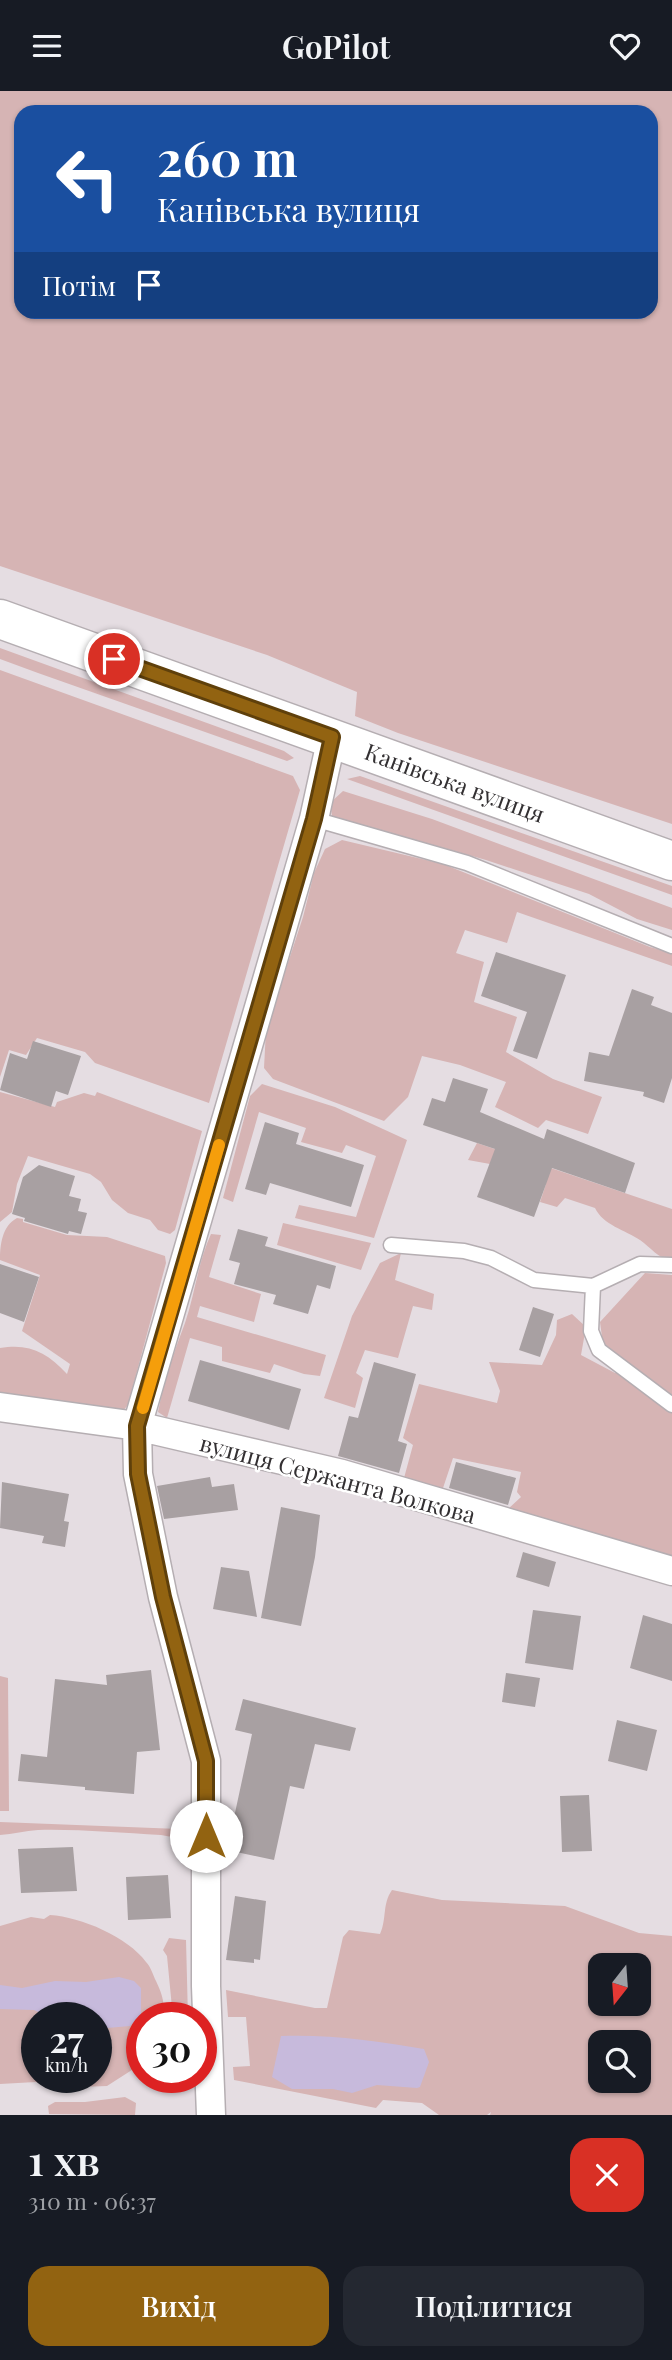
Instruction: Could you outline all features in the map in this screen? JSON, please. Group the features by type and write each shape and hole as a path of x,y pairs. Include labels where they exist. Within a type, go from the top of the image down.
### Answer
{"main road":[{"name":"Канівська вулиця","path":"0,619 672,861"}],"street":[{"path":"211,2115 205,1986 206,1761 163,1597 138,1474 137,1426 314,819 332,737"},
{"name":"вулиця Сержанта Волкова","path":"0,1407 137,1426 342,1474 672,1571"}],"lane":[{"path":"314,819 467,863 672,946"},
{"path":"391,1245 464,1251 491,1258 534,1280 593,1286 640,1264 672,1265"},
{"path":"593,1286 591,1331 599,1350 672,1405"}],"shaded area":[{"path":"0,91 672,91 672,824 398,733 355,716 357,692 267,655 0,566"},
{"path":"0,648 284,751 294,758 287,761 0,659"},
{"path":"0,670 293,776 300,790 209,1103 95,1063 85,1052 37,1038 26,1055 9,1050 0,1077"},
{"path":"360,776 672,886 672,895 347,779"},
{"path":"343,791 432,819 672,908 672,930 637,919 589,894 486,860 332,816 330,803"},
{"path":"342,840 443,864 650,947 672,953 672,966 517,912 507,943 465,930 456,953 484,962 474,1002 517,1017 506,1052 553,1079 602,1097 588,1134 546,1120 538,1128 495,1107 506,1082 460,1065 422,1056 408,1097 384,1121 273,1079 264,1068 266,1030 303,917 314,873 325,849"},
{"path":"262,1084 335,1107 407,1140 374,1238 295,1218 299,1205 356,1217 376,1156 346,1145 342,1153 301,1142 306,1128 259,1112 233,1202 223,1198 250,1096"},
{"path":"0,1092 55,1107 57,1102 84,1093 95,1096 97,1092 202,1131 175,1230 170,1234 158,1230 150,1220 128,1213 112,1200 101,1182 90,1174 28,1156 17,1184 12,1212 0,1222"},
{"path":"477,1143 672,1209 672,1261 663,1258 640,1240 603,1219 595,1208 565,1198 557,1207 540,1202 546,1184 490,1164 468,1160"},
{"path":"17,1218 67,1235 107,1237 165,1256 166,1263 128,1405 121,1413 0,1394 0,1348 20,1347 37,1351 67,1374 70,1364 22,1331 40,1275 0,1260 5,1231"},
{"path":"283,1223 371,1243 361,1270 277,1245"},
{"path":"211,1234 221,1235 209,1277 261,1294 254,1322 200,1306 197,1317 326,1355 320,1376 304,1374 274,1364 270,1373 222,1361 222,1347 190,1338 167,1418 158,1412 160,1400"},
{"path":"401,1253 395,1280 434,1294 432,1310 413,1306 398,1358 365,1350 356,1373 363,1378 355,1408 324,1398 352,1316 380,1263"},
{"path":"645,1273 672,1275 672,1561 507,1510 521,1497 517,1492 521,1472 453,1458 442,1491 404,1478 413,1445 403,1438 419,1384 497,1403 500,1391 489,1362 542,1365 556,1335 557,1320 572,1314 586,1327 581,1355 615,1373 635,1371 603,1344 600,1322"},
{"path":"0,1676 8,1678 9,1811 0,1811"},
{"path":"0,1822 179,1829 177,1838 69,1830 38,1830 0,1835"},
{"path":"392,1890 442,1900 565,1906 639,1933 672,1936 672,2115 490,2115 491,2112 487,2115 439,2115 422,2103 383,2100 376,2108 234,2080 233,2067 250,2066 246,2017 228,2017 226,1990 315,2008 327,2008 343,1937 349,1930 380,1934"},
{"path":"31,1917 62,1917 103,1930 128,1944 152,1971 163,2002 126,2002 126,2074 112,2083 112,2002 21,2002 21,2083 0,2084 0,1926"},
{"path":"169,1938 186,1940 188,2002 171,2002 167,1956 163,1950"},
{"path":"119,1977 134,1981 141,1988 141,2002 126,2002 126,2026 112,2028 112,2002 21,2002 21,2010 0,2009 0,1985 22,1988 55,1981 86,1982"},
{"path":"281,2036 353,2039 424,2049 429,2062 420,2087 417,2088 377,2085 352,2093 333,2089 292,2089 272,2077"},
{"path":"125,2097 136,2103 135,2115 49,2114 48,2106 55,2102 85,2102"}],"building":[{"path":"496,952 566,975 537,1059 513,1051 527,1012 481,996"},
{"path":"632,989 654,997 651,1005 672,1013 672,1078 664,1103 643,1096 644,1092 584,1081 589,1052 609,1056"},
{"path":"33,1041 81,1056 68,1095 56,1091 51,1107 0,1090 10,1053 27,1059"},
{"path":"453,1078 488,1089 480,1112 544,1139 547,1129 635,1163 625,1193 552,1168 534,1217 477,1197 495,1149 423,1125 432,1098 445,1102"},
{"path":"265,1122 299,1133 296,1144 364,1165 351,1207 270,1183 266,1195 245,1189"},
{"path":"39,1165 75,1176 69,1196 81,1199 78,1211 87,1213 81,1234 69,1231 68,1234 24,1221 25,1218 12,1214 23,1177"},
{"path":"238,1229 268,1237 265,1246 336,1266 330,1289 317,1285 308,1314 273,1304 276,1295 234,1284 240,1263 229,1260"},
{"path":"0,1264 39,1277 24,1322 0,1313"},
{"path":"533,1307 554,1314 540,1357 519,1350"},
{"path":"200,1360 301,1389 289,1430 188,1401"},
{"path":"374,1362 416,1374 398,1441 407,1444 399,1473 338,1456 349,1416 358,1418"},
{"path":"456,1462 516,1478 508,1505 449,1488"},
{"path":"210,1477 212,1487 234,1484 238,1510 164,1519 157,1486"},
{"path":"2,1482 69,1494 64,1521 69,1522 65,1547 42,1543 44,1536 0,1528"},
{"path":"281,1507 320,1515 315,1557 301,1626 261,1618"},
{"path":"523,1552 556,1562 549,1587 516,1577"},
{"path":"221,1567 249,1571 257,1617 213,1609"},
{"path":"533,1610 581,1616 573,1670 525,1663"},
{"path":"643,1615 672,1624 672,1681 630,1668"},
{"path":"151,1670 160,1750 137,1752 134,1794 18,1781 21,1754 47,1757 55,1679 107,1685 106,1675"},
{"path":"506,1673 540,1678 535,1707 502,1702"},
{"path":"243,1699 356,1728 350,1751 315,1744 304,1789 290,1786 274,1860 227,1850 252,1734 235,1730"},
{"path":"617,1720 657,1730 647,1771 608,1761"},
{"path":"589,1795 592,1851 562,1852 560,1796"},
{"path":"73,1847 77,1891 21,1893 18,1849"},
{"path":"168,1875 171,1918 128,1920 126,1877"},
{"path":"235,1896 266,1901 260,1960 254,1959 254,1963 226,1960"}],"slow traffic":[{"path":"143,1408 219,1145"}],"route":[{"path":"114,659 332,737 314,819 137,1426 138,1474 163,1597 206,1761 206,1836"}]}
